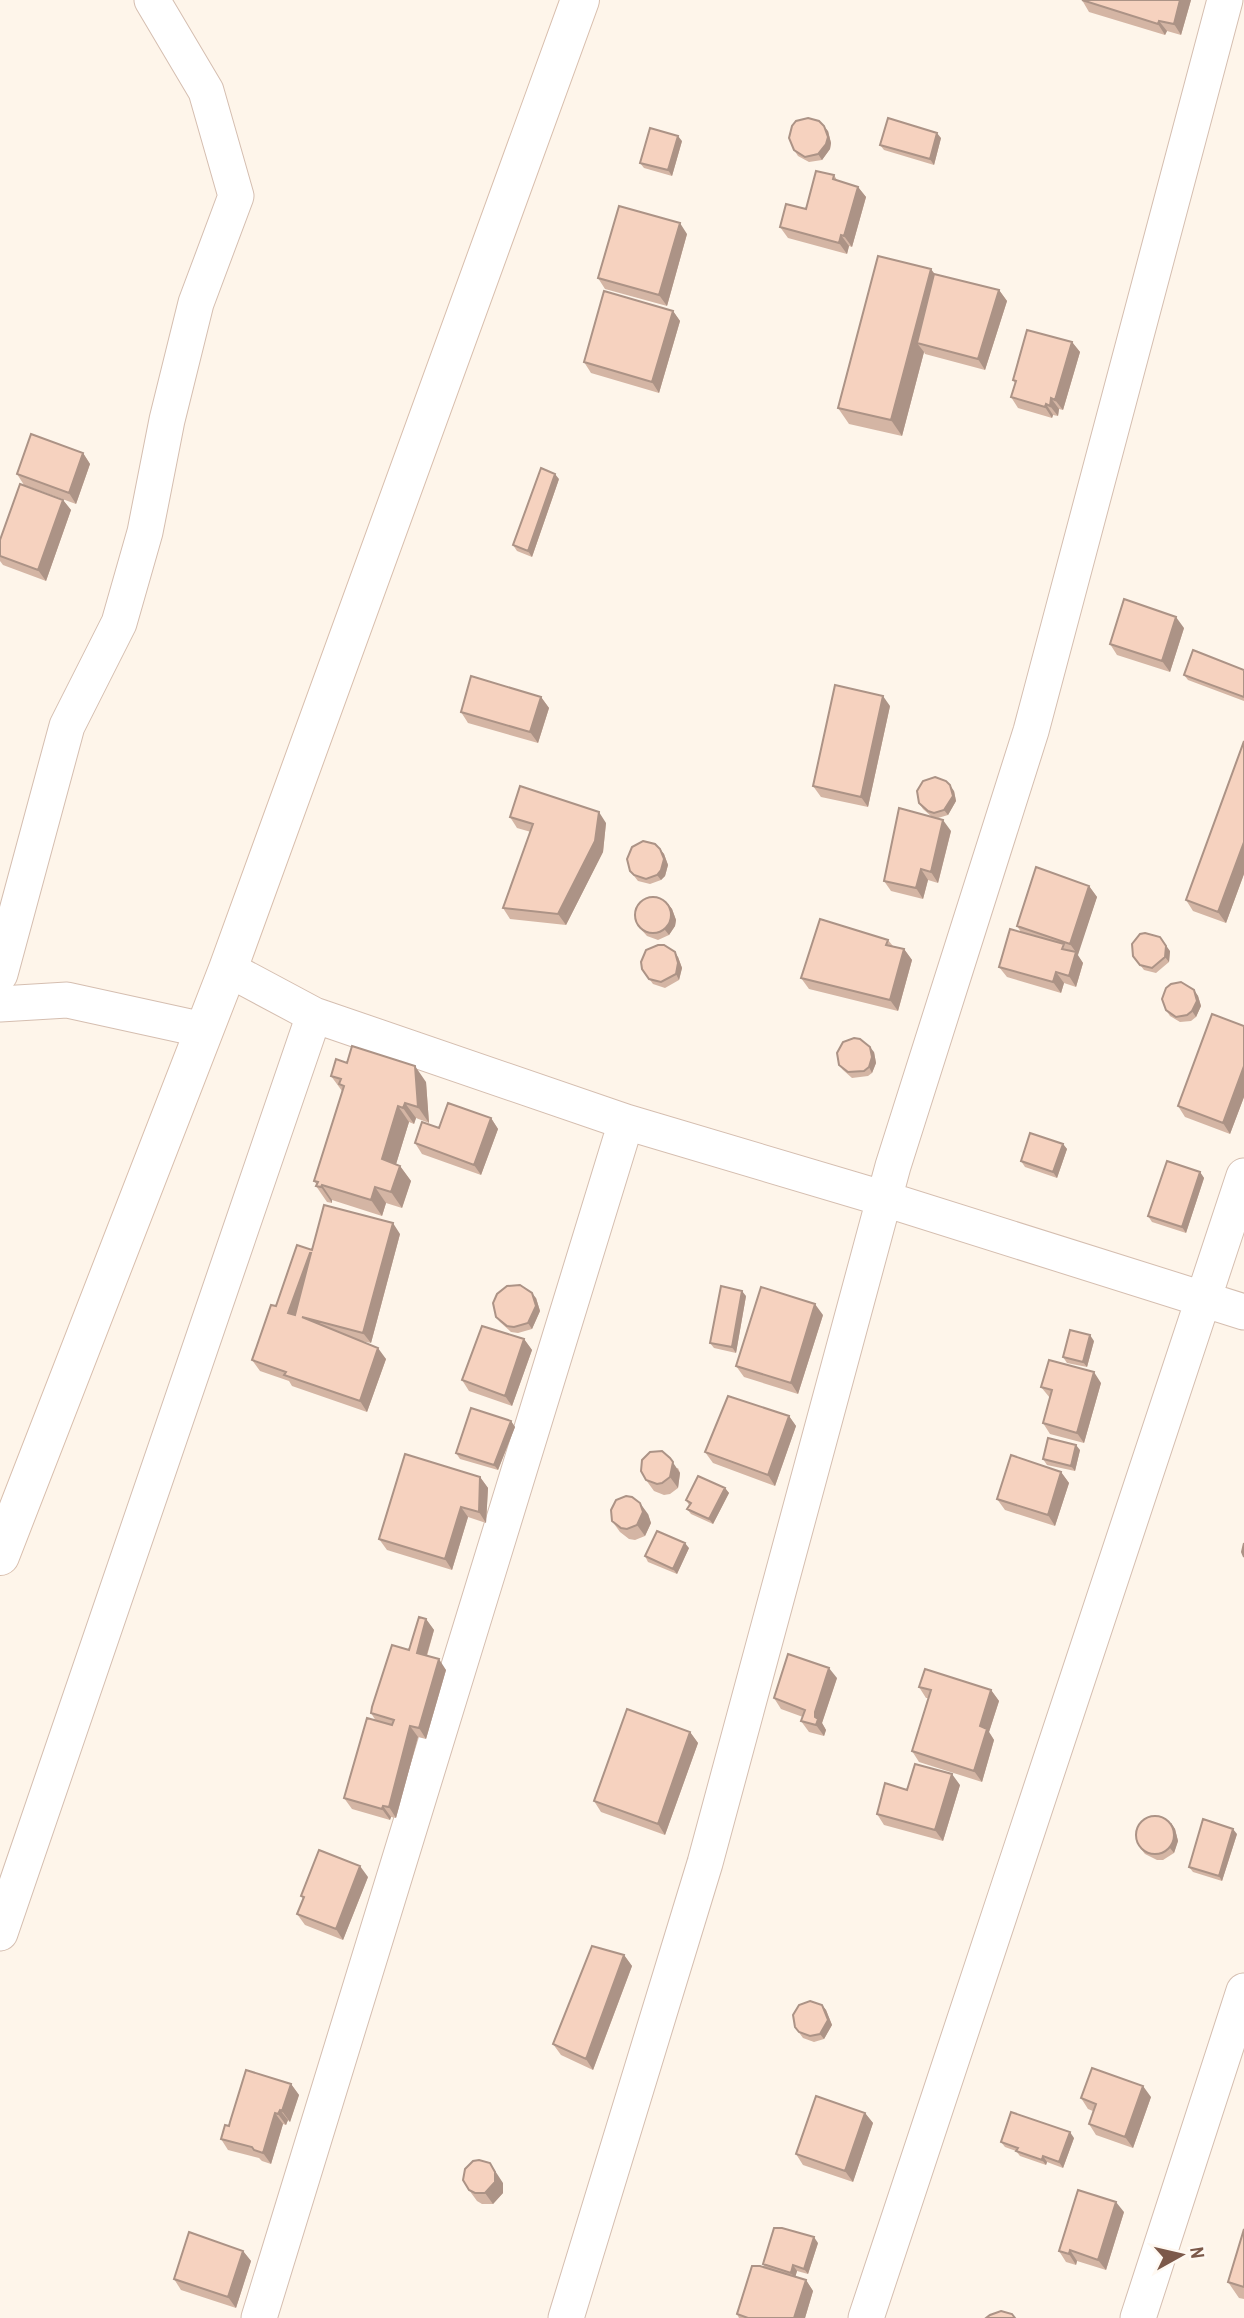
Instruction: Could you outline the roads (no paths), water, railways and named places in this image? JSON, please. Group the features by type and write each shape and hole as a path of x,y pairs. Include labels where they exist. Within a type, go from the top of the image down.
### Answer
{"main road":[{"path":"0,1556 228,969 580,0"}],"street":[{"path":"0,974 67,726 119,623 145,532 167,420 195,303 236,196 206,91 152,0"},
{"path":"566,2318 705,1863 893,1166 1031,731 1225,0"},
{"path":"228,969 314,1015 626,1122 885,1199 1244,1312"},
{"path":"0,1004 67,1000 204,1030"},
{"path":"0,1933 314,1015"},
{"path":"259,2318 626,1122"},
{"path":"866,2318 1244,1176"},
{"path":"1138,2318 1244,1991"}]}
